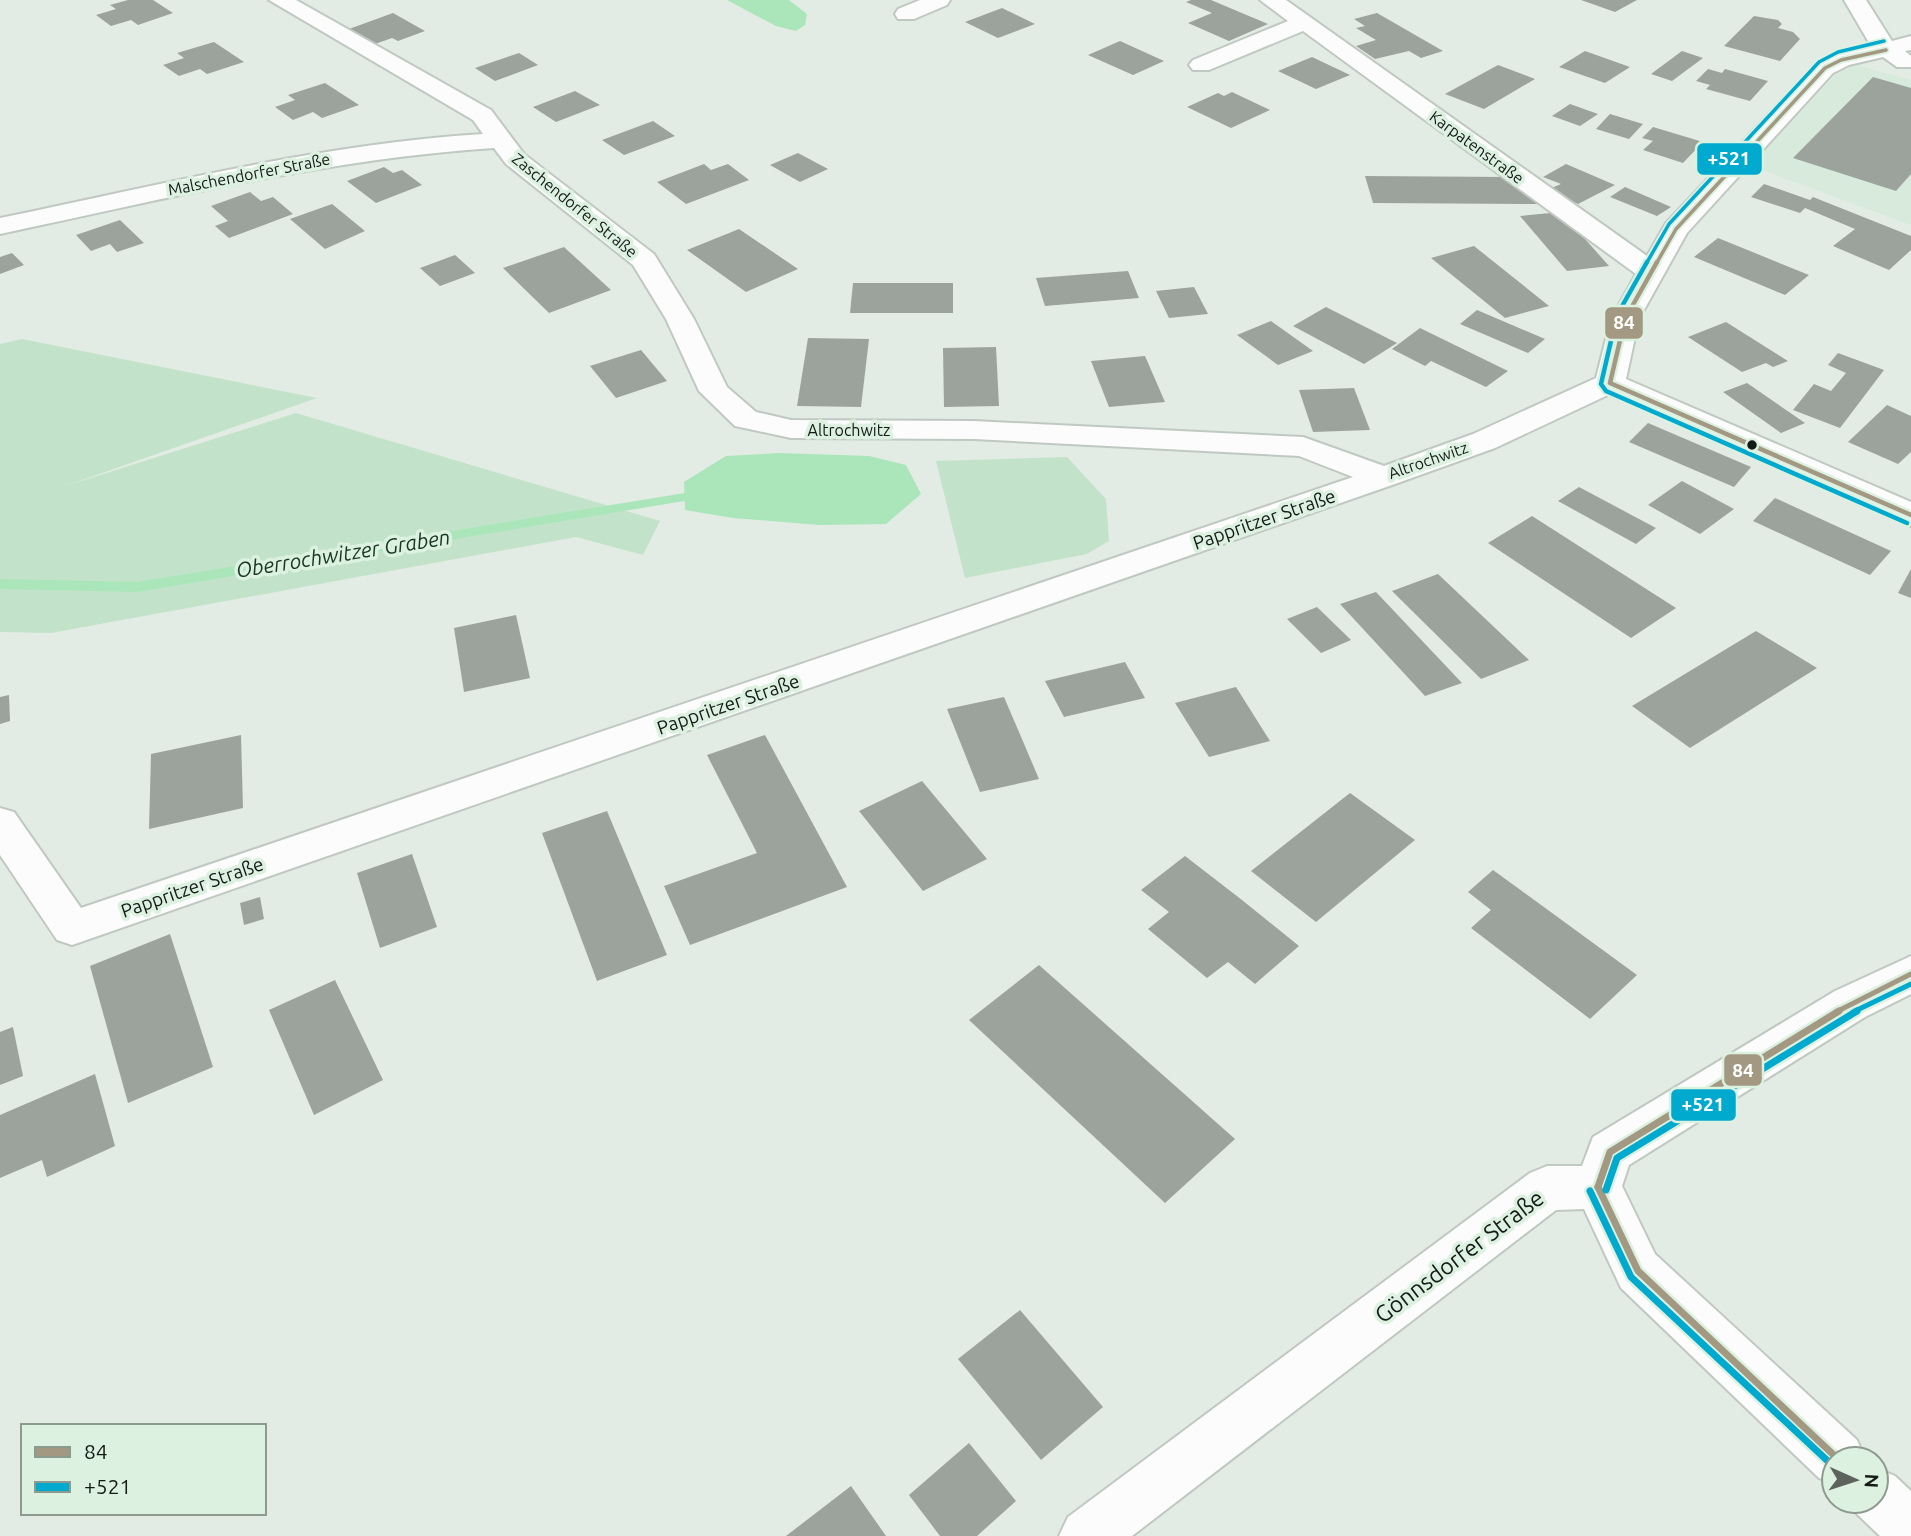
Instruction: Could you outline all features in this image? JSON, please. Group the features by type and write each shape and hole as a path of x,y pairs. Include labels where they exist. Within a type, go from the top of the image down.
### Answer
{"street":[{"name":"Zaschendorfer Straße","path":"280,0 482,115 515,159 644,260 680,319 714,391 746,419"},
{"path":"906,13 939,0"},
{"name":"Karpatenstraße","path":"1271,0 1650,271"},
{"path":"1855,0 1871,33 1886,50 1911,65"},
{"path":"1200,65 1305,22"},
{"path":"1911,43 1841,60 1825,68 1676,229 1625,319 1610,383 1911,515"},
{"name":"Malschendorfer Straße","path":"0,226 300,163 407,146 501,140"},
{"name":"Altrochwitz","path":"746,419 791,429 974,430 1303,447 1384,477 1485,441 1610,383"},
{"name":"Pappritzer Straße","path":"0,823 72,928 1384,477"},
{"path":"1823,1445 1638,1271 1598,1187 1610,1152 1850,1004 1911,974"},
{"name":"Gönnsdorfer Straße","path":"1087,1536 1547,1188 1598,1187"},
{"path":"1890,1508 1911,1528"}],"shaded area":[{"path":"727,0 789,0 807,14 805,25 796,31 776,26"},
{"path":"1857,65 1911,80 1911,225 1751,166 1836,74"},
{"path":"22,339 317,398 65,486 296,413 660,521 643,555 576,537 51,633 0,632 0,344"},
{"path":"780,453 869,456 906,465 921,494 886,524 819,525 733,518 685,510 684,482 726,456"},
{"path":"1067,457 1106,499 1109,541 1087,554 965,578 936,461"}],"building":[{"path":"128,0 153,0 173,13 138,25 131,20 111,26 96,15 116,9 110,5"},
{"path":"1211,0 1268,24 1229,41 1188,23 1212,13 1186,2"},
{"path":"1581,0 1637,0 1615,12"},
{"path":"1002,8 1035,24 998,38 965,22"},
{"path":"393,13 425,31 398,41 392,38 375,44 349,29"},
{"path":"1377,13 1443,51 1421,58 1409,51 1375,59 1356,46 1376,40 1356,28 1365,26 1354,19"},
{"path":"1754,16 1778,20 1782,24 1778,28 1793,32 1800,39 1780,61 1724,46"},
{"path":"1120,41 1164,61 1133,75 1088,55"},
{"path":"214,42 244,62 207,74 200,69 179,76 163,65 184,58 177,53"},
{"path":"1585,51 1630,67 1605,83 1559,67"},
{"path":"1682,51 1703,58 1672,81 1651,74"},
{"path":"519,53 538,65 495,81 475,68"},
{"path":"1312,57 1350,75 1316,89 1278,71"},
{"path":"1498,65 1535,79 1484,109 1445,94"},
{"path":"1708,69 1722,73 1725,69 1768,81 1750,101 1706,89 1710,85 1696,81"},
{"path":"1873,77 1911,88 1911,174 1896,191 1793,158"},
{"path":"325,83 359,105 322,118 313,112 293,120 275,107 295,100 288,95"},
{"path":"575,91 600,105 556,122 533,107"},
{"path":"1232,92 1270,110 1231,128 1187,107 1218,93 1224,96"},
{"path":"1570,104 1598,114 1580,126 1552,116"},
{"path":"1610,114 1643,124 1629,139 1596,129"},
{"path":"653,121 675,136 624,155 602,140"},
{"path":"1653,127 1703,142 1683,163 1643,150 1653,141 1642,138"},
{"path":"798,153 828,169 800,182 770,165"},
{"path":"704,164 711,170 728,164 749,180 686,204 657,182"},
{"path":"1566,164 1615,185 1578,204 1549,189 1561,184 1543,177"},
{"path":"384,167 393,173 402,170 422,185 376,203 347,181"},
{"path":"1365,176 1508,177 1545,204 1373,203"},
{"path":"1764,184 1810,200 1813,197 1911,236 1911,250 1889,270 1833,246 1855,229 1805,208 1800,213 1751,197"},
{"path":"1625,187 1671,207 1657,216 1610,197"},
{"path":"250,192 261,201 273,197 293,214 229,238 215,226 228,221 211,206"},
{"path":"332,204 365,231 325,249 290,219"},
{"path":"1561,212 1609,266 1567,271 1520,216"},
{"path":"120,220 144,243 117,252 110,244 91,251 76,235"},
{"path":"739,229 798,269 746,292 687,250"},
{"path":"1718,238 1809,275 1785,295 1694,257"},
{"path":"1474,246 1549,306 1505,318 1431,258"},
{"path":"564,247 611,290 549,313 503,268"},
{"path":"12,253 24,265 0,274 0,257"},
{"path":"455,255 475,273 440,286 420,268"},
{"path":"1128,271 1139,298 1045,306 1036,278"},
{"path":"853,283 953,283 953,313 850,313"},
{"path":"1194,287 1208,314 1169,318 1156,291"},
{"path":"1326,307 1397,343 1364,364 1293,326"},
{"path":"1477,310 1545,339 1528,353 1460,324"},
{"path":"1271,321 1313,351 1278,365 1237,335"},
{"path":"1726,322 1788,361 1773,367 1766,363 1742,372 1688,337"},
{"path":"1420,328 1508,371 1486,387 1431,361 1425,366 1392,349"},
{"path":"808,338 869,339 861,407 797,406"},
{"path":"996,347 999,406 944,407 943,348"},
{"path":"641,350 667,381 616,398 590,366"},
{"path":"1838,353 1884,370 1840,428 1793,410 1814,384 1831,391 1846,373 1828,365"},
{"path":"1145,356 1165,402 1109,407 1091,361"},
{"path":"1747,383 1805,423 1781,433 1723,392"},
{"path":"1354,388 1370,430 1313,432 1299,390"},
{"path":"1887,405 1911,416 1911,452 1898,464 1848,442"},
{"path":"1648,423 1751,467 1734,487 1629,442"},
{"path":"1682,481 1734,509 1700,534 1648,505"},
{"path":"1579,487 1656,528 1636,544 1558,501"},
{"path":"1775,498 1891,551 1870,575 1753,521"},
{"path":"1532,516 1676,608 1631,638 1488,543"},
{"path":"1911,569 1911,598 1898,593"},
{"path":"1438,574 1529,660 1481,679 1392,591"},
{"path":"1376,592 1462,683 1425,696 1340,604"},
{"path":"1317,607 1351,640 1321,653 1287,619"},
{"path":"516,615 530,678 464,692 454,628"},
{"path":"1756,631 1817,668 1690,748 1632,706"},
{"path":"1125,662 1145,698 1064,717 1045,681"},
{"path":"1236,687 1270,741 1209,757 1175,703"},
{"path":"9,695 10,721 0,724 0,697"},
{"path":"1004,697 1039,779 980,792 947,709"},
{"path":"241,735 243,808 149,829 151,754"},
{"path":"765,735 847,887 690,945 664,886 757,853 707,755"},
{"path":"922,781 987,859 923,891 859,811"},
{"path":"1350,793 1415,840 1316,922 1251,871"},
{"path":"607,811 667,955 597,981 542,833"},
{"path":"412,854 437,927 380,948 357,873"},
{"path":"1185,856 1299,946 1255,984 1228,962 1207,978 1148,929 1169,912 1141,890"},
{"path":"1493,870 1637,975 1590,1019 1471,928 1491,910 1468,892"},
{"path":"260,897 264,919 244,925 240,903"},
{"path":"170,934 213,1067 128,1103 90,966"},
{"path":"1039,965 1235,1139 1165,1203 969,1020"},
{"path":"335,980 383,1080 314,1115 269,1010"},
{"path":"13,1027 23,1076 0,1085 0,1032"},
{"path":"95,1074 115,1146 47,1177 42,1160 0,1178 0,1115"},
{"path":"1020,1310 1103,1407 1041,1460 958,1359"},
{"path":"969,1443 1016,1501 977,1536 940,1536 909,1495"},
{"path":"851,1486 886,1536 786,1536"}],"waterway":[{"name":"Oberrochwitzer Graben","path":"0,584 137,587 685,497"}],"transit line":[{"name":"+521","path":"1884,41 1838,52 1819,62 1669,224 1617,315 1601,384 1606,391 1907,523"},
{"name":"84","path":"1886,50 1841,60 1825,68 1676,229 1625,319 1610,383 1911,515"},
{"name":"84","path":"1598,1187 1610,1152 1850,1004 1911,974"},
{"name":"+521","path":"1606,1190 1617,1158 1854,1012 1911,984"},
{"name":"84","path":"1598,1187 1638,1271 1823,1445"},
{"name":"+521","path":"1590,1191 1631,1277 1820,1454"}]}
